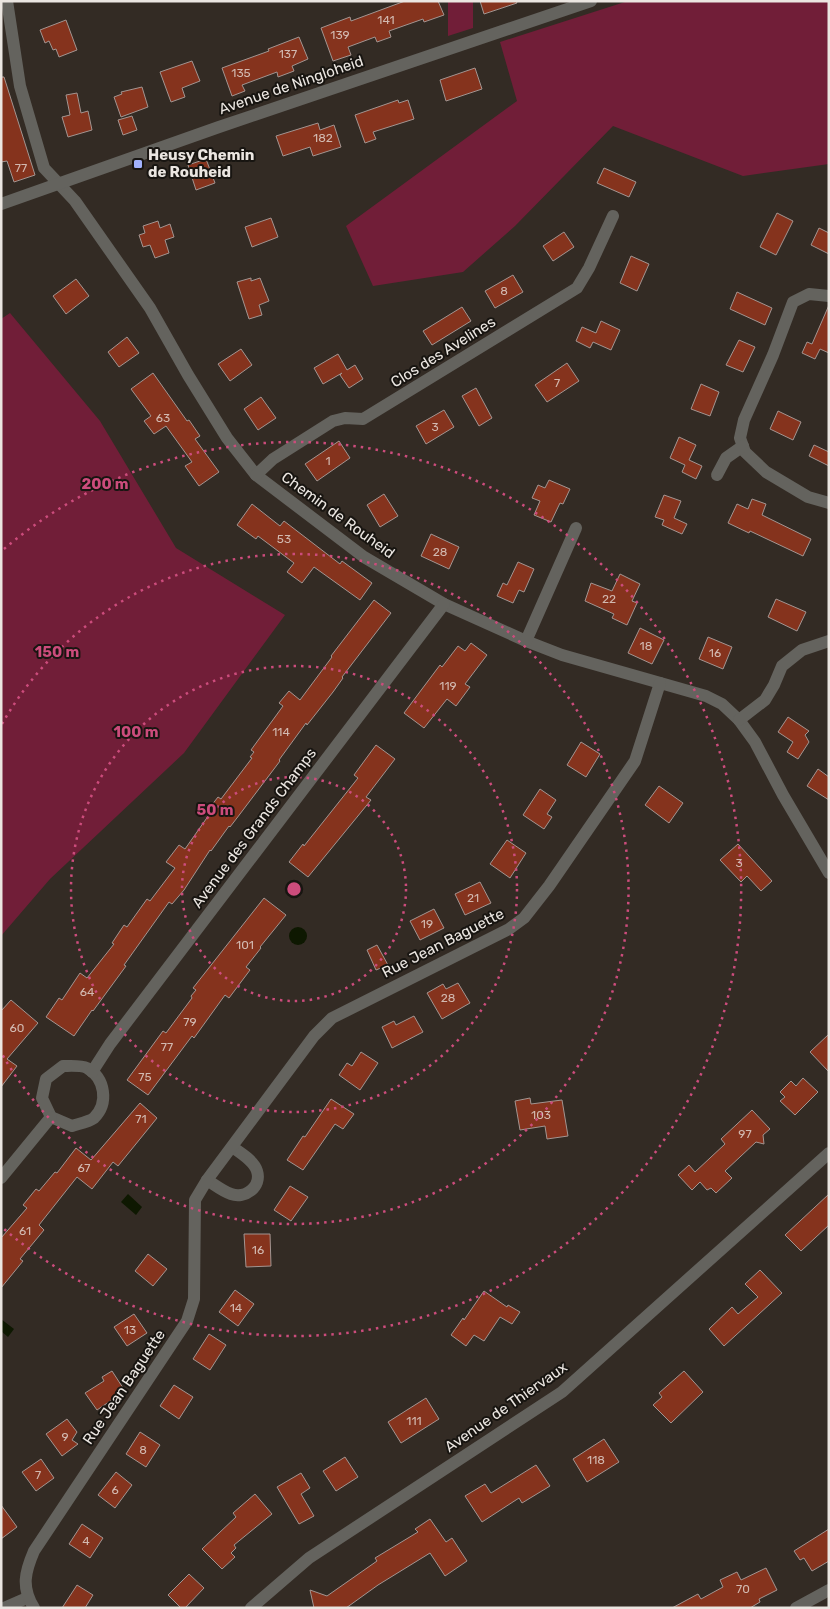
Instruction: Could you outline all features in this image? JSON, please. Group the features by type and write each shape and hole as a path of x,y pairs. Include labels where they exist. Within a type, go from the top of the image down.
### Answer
{"street":[{"name":"Chemin de Rouheid","path":"7,1 20,86 44,168 75,201 150,308 222,430 256,475 364,557 444,604 526,641 562,654 706,696 722,704 739,720 755,742 783,796 829,873"},
{"name":"Avenue de Ningloheid","path":"1,204 218,127 592,1"},
{"name":"Clos des Avelines","path":"256,475 272,458 333,421 345,418 363,419 577,288 589,268 613,216"},
{"path":"829,296 809,294 793,302 773,355 744,420 740,438 745,452 766,472 808,497 829,503"},
{"path":"717,475 726,458 743,446"},
{"path":"526,641 576,528"},
{"name":"Avenue des Grands Champs","path":"92,1072 110,1044 444,604"},
{"path":"739,720 765,700 782,666 802,650 829,641"},
{"name":"Rue Jean Baguette","path":"4,1608 31,1603 25,1583 26,1570 34,1551 187,1321 194,1299 195,1200 207,1180 314,1036 332,1018 509,929 524,918 549,886 634,761 660,683"},
{"path":"63,1066 85,1067 99,1078 104,1091 102,1106 93,1119 72,1126 51,1117 42,1098 46,1079 63,1066"},
{"path":"1,1178 51,1117"},
{"path":"207,1180 232,1195 242,1196 249,1193 255,1187 258,1181 258,1172 246,1157 232,1147"},
{"name":"Avenue de Thiervaux","path":"251,1608 309,1558 562,1392 829,1153"},
{"path":"796,1608 829,1590"}],"shaded area":[{"path":"448,1 473,1 473,28 448,36"},
{"path":"628,1 829,1 829,164 743,176 613,126 515,226 463,272 373,286 346,226 517,101 500,42"},
{"path":"10,313 100,421 176,548 285,615 184,753 50,879 1,936 1,319"},
{"path":"298,927 304,930 307,936 304,942 298,945 292,942 289,936 292,930"},
{"path":"128,1194 142,1207 136,1215 121,1202"},
{"path":"1,1319 14,1329 8,1337 1,1331"}],"building":[{"path":"405,1 438,1 444,15 424,22 423,19 389,31 391,37 377,42 375,37 348,47 351,55 333,61 321,28 350,17 351,21"},
{"path":"480,1 516,1 517,3 484,14"},
{"path":"66,20 77,50 59,57 56,49 53,50 49,41 45,43 40,30"},
{"path":"299,37 308,59 292,66 294,71 278,77 277,72 242,85 245,91 232,96 222,68 269,51 268,49"},
{"path":"192,61 200,81 182,88 185,97 171,102 160,72"},
{"path":"475,68 482,89 446,101 440,80"},
{"path":"1,77 4,77 35,175 14,182 7,161 1,162"},
{"path":"142,87 148,107 121,117 114,97 122,94 121,92"},
{"path":"77,93 81,113 88,111 92,130 68,137 62,117 70,115 66,95"},
{"path":"398,100 399,103 408,100 414,119 373,132 376,139 365,143 355,115"},
{"path":"132,116 137,130 123,135 118,120"},
{"path":"318,123 320,130 334,125 341,147 313,156 310,147 283,156 276,136"},
{"path":"206,159 215,183 196,190 188,165"},
{"path":"604,168 636,182 629,197 597,183"},
{"path":"777,213 793,221 776,255 760,247"},
{"path":"271,218 278,237 252,247 245,227"},
{"path":"158,221 160,228 170,224 174,237 165,240 169,253 155,258 150,245 143,247 139,235 145,233 143,226"},
{"path":"819,228 829,233 829,254 811,245"},
{"path":"564,232 574,247 553,261 543,246"},
{"path":"631,256 649,264 637,291 620,283"},
{"path":"513,275 523,292 495,308 485,291"},
{"path":"251,278 251,281 260,278 269,301 259,305 262,315 249,319 237,282"},
{"path":"76,279 89,296 66,314 53,296"},
{"path":"737,292 772,308 765,325 730,309"},
{"path":"829,305 829,353 820,349 815,359 802,353 807,342 812,344"},
{"path":"462,307 471,321 432,345 423,331"},
{"path":"601,321 620,330 611,350 593,342 590,348 576,341 582,327 596,333"},
{"path":"127,337 139,353 119,367 108,352"},
{"path":"739,340 755,347 743,372 726,365"},
{"path":"241,349 252,365 230,381 218,364"},
{"path":"338,354 347,370 355,365 363,379 349,388 340,375 342,373 323,384 314,368"},
{"path":"567,363 579,381 547,402 535,385"},
{"path":"153,373 200,436 195,439 219,472 199,486 185,466 192,462 166,426 154,434 144,421 151,416 131,389"},
{"path":"701,384 719,392 710,416 691,409"},
{"path":"476,388 492,418 479,426 462,396"},
{"path":"261,397 276,418 258,430 244,409"},
{"path":"444,410 454,427 426,444 416,426"},
{"path":"778,411 801,422 793,440 770,429"},
{"path":"679,437 696,445 689,460 702,466 696,479 682,472 685,465 670,458"},
{"path":"339,441 350,458 317,481 305,464"},
{"path":"814,445 829,452 829,466 809,456"},
{"path":"549,480 570,489 563,504 560,503 551,522 534,515 540,501 532,498 538,485 545,488"},
{"path":"384,494 398,516 380,527 367,505"},
{"path":"664,495 681,501 674,518 687,524 682,534 662,525 664,520 655,517"},
{"path":"752,499 766,504 762,515 811,539 803,556 750,531 749,533 728,523 737,504 748,509"},
{"path":"252,504 280,526 284,521 340,564 342,561 372,583 360,600 314,567 302,583 287,572 294,563 258,536 256,539 237,525"},
{"path":"431,534 459,547 449,569 421,556"},
{"path":"518,562 534,569 524,592 519,590 513,603 497,596 503,583 507,585"},
{"path":"620,574 640,584 632,601 637,603 627,625 612,618 614,614 585,601 591,583 612,591"},
{"path":"776,599 806,612 797,631 768,617"},
{"path":"374,600 391,613 342,677 333,692 307,725 306,723 240,814 210,850 184,890 172,904 169,902 124,965 126,966 74,1036 46,1017 59,998 62,1000 80,973 87,978 114,944 112,943 124,925 127,927 147,899 150,901 175,868 166,862 179,845 185,849 211,812 208,810 218,797 221,799 252,758 250,757 254,752 251,750 283,706 279,703 289,691 300,700"},
{"path":"640,628 664,640 652,664 628,653"},
{"path":"708,637 732,647 723,669 699,659"},
{"path":"471,643 487,655 465,684 470,687 456,706 447,699 424,728 404,713 440,665 442,667 458,646 465,651"},
{"path":"788,717 809,731 805,735 809,742 798,759 787,752 793,742 778,732"},
{"path":"581,742 600,754 586,777 567,765"},
{"path":"376,745 395,759 366,797 371,800 308,877 289,862 358,778 354,775"},
{"path":"818,769 829,777 829,800 807,786"},
{"path":"659,786 683,803 669,823 645,805"},
{"path":"540,789 556,800 547,814 552,817 544,829 523,815"},
{"path":"507,840 526,853 510,878 490,864"},
{"path":"738,844 772,881 761,891 747,876 741,882 720,860"},
{"path":"480,882 491,903 465,915 455,894"},
{"path":"264,898 286,915 246,967 250,970 229,998 225,995 194,1038 192,1036 148,1095 127,1080 163,1031 166,1033 192,998 191,996 196,990 193,988"},
{"path":"434,909 444,928 420,940 410,921"},
{"path":"377,945 388,965 376,970 367,950"},
{"path":"458,983 470,1003 442,1019 427,993 443,984 446,989"},
{"path":"11,1000 38,1023 7,1059 17,1066 1,1087 1,1011"},
{"path":"414,1016 423,1032 392,1048 382,1027 394,1021 396,1025"},
{"path":"829,1034 829,1072 810,1052"},
{"path":"361,1052 378,1063 360,1090 339,1075 347,1063 352,1066"},
{"path":"803,1078 818,1092 795,1115 780,1101 785,1097 780,1092 791,1081 796,1086"},
{"path":"530,1098 531,1104 562,1100 568,1136 547,1139 545,1126 520,1130 515,1101"},
{"path":"331,1099 354,1114 343,1129 335,1124 303,1170 287,1160"},
{"path":"140,1103 157,1118 118,1166 113,1162 92,1189 77,1177 39,1225 44,1230 20,1259 23,1261 1,1288 1,1238 27,1208 23,1205 36,1189 39,1191 55,1172 57,1173 76,1148 91,1160"},
{"path":"752,1110 770,1129 763,1135 764,1144 756,1142 725,1171 732,1178 716,1193 711,1188 707,1190 700,1182 692,1190 678,1175 689,1165 695,1172 725,1144 721,1139"},
{"path":"290,1186 308,1197 291,1221 274,1210"},
{"path":"829,1194 829,1225 801,1251 785,1235"},
{"path":"244,1234 270,1234 271,1266 246,1267"},
{"path":"148,1254 167,1269 153,1286 135,1271"},
{"path":"760,1270 782,1293 724,1346 709,1329 732,1307 738,1314 758,1297 745,1284"},
{"path":"235,1290 254,1304 238,1326 219,1312"},
{"path":"484,1291 507,1307 508,1305 520,1312 512,1324 500,1317 484,1341 474,1335 466,1346 451,1335"},
{"path":"134,1314 147,1333 127,1346 114,1327"},
{"path":"209,1334 226,1345 210,1370 193,1359"},
{"path":"112,1371 125,1391 97,1410 85,1393 104,1381 102,1377"},
{"path":"684,1371 703,1392 671,1423 653,1405 662,1397 659,1393"},
{"path":"174,1385 193,1397 179,1419 160,1406"},
{"path":"426,1398 439,1419 401,1443 388,1422"},
{"path":"67,1419 77,1432 72,1440 78,1444 62,1456 46,1434"},
{"path":"140,1432 160,1445 146,1467 126,1454"},
{"path":"604,1439 619,1462 587,1482 573,1459"},
{"path":"345,1457 358,1477 336,1491 323,1471"},
{"path":"41,1459 54,1478 36,1491 22,1472"},
{"path":"536,1465 550,1486 522,1503 519,1498 482,1522 465,1496 485,1484 491,1493"},
{"path":"116,1472 132,1485 115,1508 98,1495"},
{"path":"301,1473 310,1488 301,1494 314,1516 299,1524 277,1487"},
{"path":"255,1494 272,1514 234,1545 236,1548 231,1553 235,1557 222,1569 202,1549 236,1517 233,1513"},
{"path":"1,1505 17,1527 1,1539"},
{"path":"430,1519 446,1542 452,1538 467,1561 445,1576 430,1553 378,1585 346,1608 314,1608 310,1590 327,1596 377,1561 375,1558 418,1532 415,1529"},
{"path":"82,1524 103,1538 90,1558 69,1544"},
{"path":"829,1529 829,1561 812,1571 804,1558 800,1560 794,1551"},
{"path":"766,1568 777,1590 759,1599 760,1602 750,1608 672,1608 698,1594 701,1599 723,1587 720,1580 737,1572 741,1580"},
{"path":"189,1574 204,1588 185,1608 181,1608 168,1595"},
{"path":"77,1585 93,1595 85,1608 62,1608"}],"place":[{"name":"Heusy Chemin de Rouheid","path":"138,164"}]}
